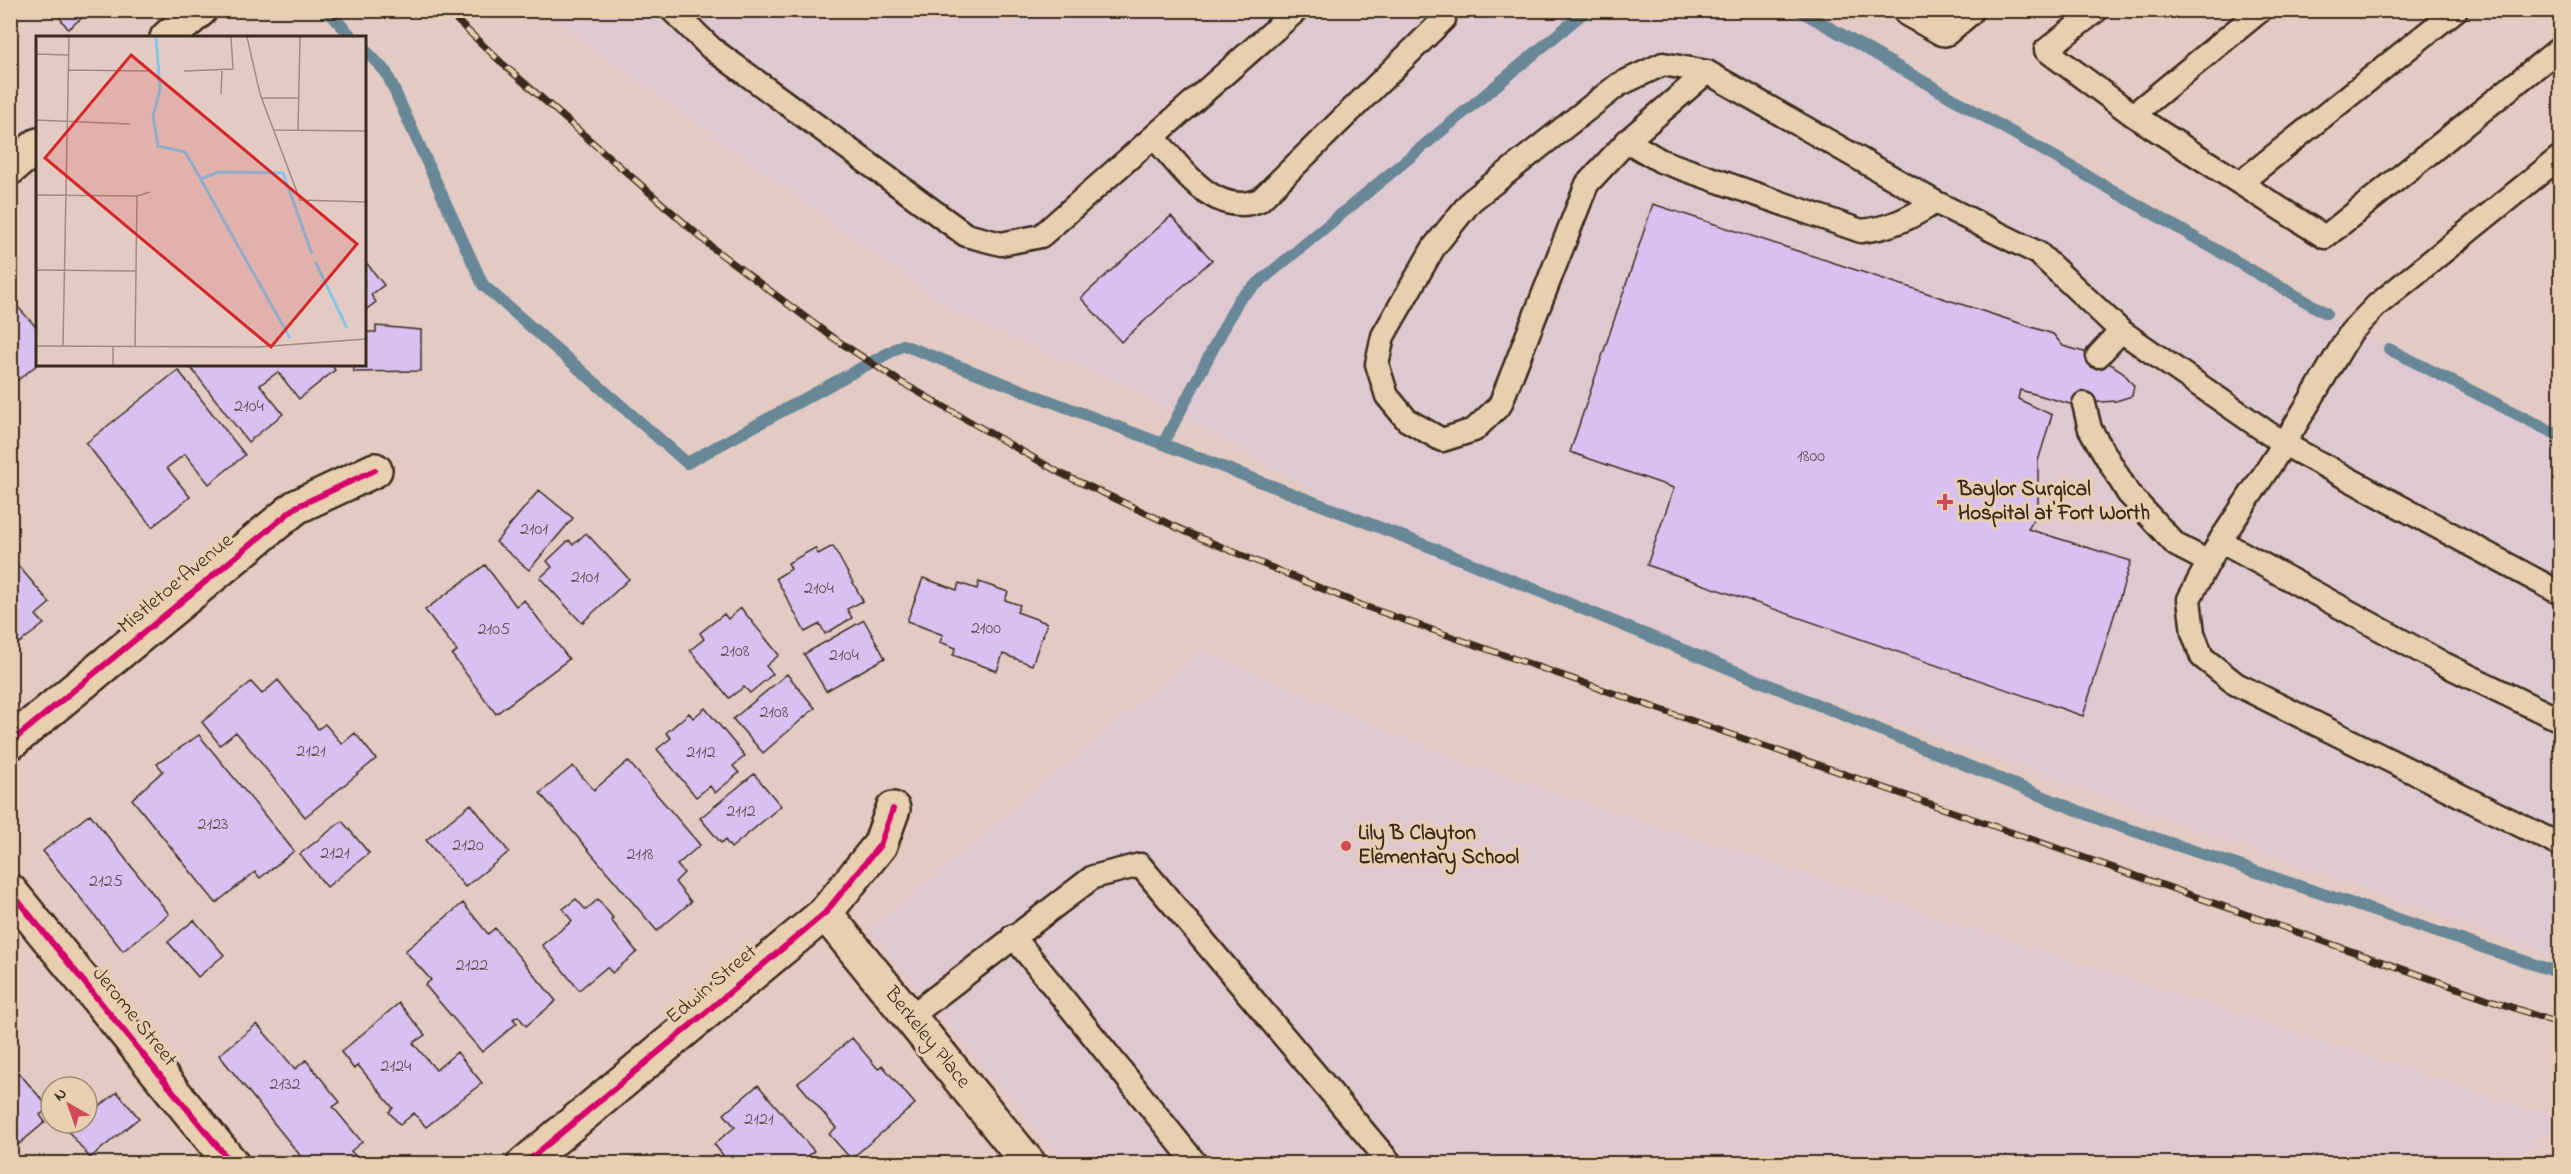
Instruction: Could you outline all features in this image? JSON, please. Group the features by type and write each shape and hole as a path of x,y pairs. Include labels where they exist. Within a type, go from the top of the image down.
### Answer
{"street":[{"path":"169,36 200,10"},
{"path":"1910,10 1955,20"},
{"path":"10,168 36,147"},
{"name":"Mistletoe Avenue","path":"10,743 296,507 375,470"},
{"name":"Edwin Street","path":"524,1164 825,913 880,845 893,809"},
{"name":"Jerome Street","path":"10,891 232,1164"},
{"name":"Berkeley Place","path":"825,913 1029,1164"}],"lane":[{"path":"672,10 711,48 966,235 1001,244 1041,236 1297,10"},
{"path":"1154,137 1198,186 1223,202 1245,207 1260,200 1444,19 1442,10"},
{"path":"2097,10 2046,50 2133,115 2325,237 2560,48"},
{"path":"2133,115 2261,10"},
{"path":"2240,183 2456,10"},
{"path":"1707,72 1627,141 1587,184 1500,405 1474,430 1442,440 1407,420 1387,396 1377,364 1383,336 1434,247 1471,201 1618,85 1663,64 1707,72 1935,202 2038,252 2121,331 2284,444 2560,593"},
{"path":"1627,141 1661,161 1861,231 1884,229 1915,216 1935,202"},
{"path":"2560,157 2377,305 2351,332 2284,444 2220,541 2189,599 2193,633 2202,657 2236,684 2560,845"},
{"path":"2098,356 2121,331"},
{"path":"2084,404 2090,429 2128,493 2176,545 2209,562"},
{"path":"2220,541 2444,664 2560,720"},
{"path":"910,1017 1093,877 1140,865 1391,1164"},
{"path":"1013,936 1196,1164"}],"shaded area":[{"name":"Baylor Surgical Hospital at Fort Worth","path":"565,10 1806,11 2406,360 2560,442 2560,959 1437,562 1128,388 956,314 554,20"},
{"name":"Lily B Clayton Elementary School","path":"1202,649 1461,761 2560,1118 2560,1123 2511,1164 1064,1163 867,931"}],"building":[{"path":"54,10 92,10 68,29"},
{"path":"1653,204 2053,334 2063,346 2098,356 2123,372 2134,386 2132,396 2116,401 2070,404 2020,390 2018,399 2052,415 2038,461 2038,513 2028,529 2131,561 2083,716 1647,565 1674,488 1570,452"},
{"path":"1171,216 1212,260 1121,342 1081,298"},
{"path":"366,262 384,285 371,295 376,302 366,310"},
{"path":"16,305 36,327 36,366 14,383 10,379 10,310"},
{"path":"376,326 421,330 421,371 354,372 354,366 366,366 366,332 376,332"},
{"path":"190,366 332,366 335,370 299,399 278,372 260,385 283,414 248,442"},
{"path":"178,370 245,455 209,484 185,454 167,468 190,497 152,527 86,443"},
{"path":"539,490 573,518 529,570 496,542"},
{"path":"586,533 629,579 582,623 540,578 552,567 547,561 569,540 573,545"},
{"path":"833,546 863,601 847,609 852,618 825,634 820,624 805,632 776,578 791,569 788,563 815,548 818,554"},
{"path":"10,556 50,603 36,615 44,624 10,650"},
{"path":"485,565 516,606 524,600 569,659 496,714 452,655 457,651 425,610"},
{"path":"923,578 957,590 959,583 977,589 979,582 1008,592 1005,600 1020,605 1017,612 1047,623 1032,665 1003,654 997,671 953,655 956,648 940,642 943,635 907,621"},
{"path":"741,608 779,655 766,666 773,674 750,693 744,687 729,698 690,650 704,639 700,633 724,614 728,619"},
{"path":"864,620 885,658 826,691 804,654"},
{"path":"787,674 815,708 763,753 733,719"},
{"path":"278,680 318,729 325,724 342,744 355,733 376,759 305,817 236,732 220,745 202,722 251,682 262,694"},
{"path":"705,708 745,756 733,766 739,773 715,793 710,786 696,797 657,749 671,738 666,733 689,713 693,718"},
{"path":"199,735 294,851 260,878 255,872 216,903 132,799 163,771 157,764"},
{"path":"628,761 700,845 677,865 684,873 675,882 691,902 657,931 540,793 573,766 594,790"},
{"path":"754,774 781,806 731,848 725,840 721,843 700,818"},
{"path":"471,804 509,852 465,887 426,840"},
{"path":"90,814 169,914 123,951 43,851"},
{"path":"342,821 369,853 327,887 300,854"},
{"path":"576,899 586,910 598,899 613,918 611,920 637,952 612,973 607,967 579,990 542,945 572,921 563,909"},
{"path":"463,903 488,934 495,928 556,1001 526,1026 518,1016 513,1019 517,1023 482,1052 425,985 431,980 405,951"},
{"path":"194,920 224,955 198,977 168,942"},
{"path":"399,1003 425,1035 413,1043 436,1070 457,1052 482,1083 426,1127 414,1113 400,1125 389,1112 393,1108 358,1065 354,1069 341,1052"},
{"path":"257,1024 295,1069 306,1060 340,1102 333,1107 362,1142 351,1151 362,1164 307,1164 219,1055"},
{"path":"852,1038 878,1069 882,1065 915,1104 851,1159 829,1134 836,1128 798,1083"},
{"path":"19,1073 39,1096 39,1127 19,1144 10,1134 10,1081"},
{"path":"758,1085 814,1151 799,1164 730,1164 714,1144 735,1127 724,1114"},
{"path":"117,1092 139,1118 90,1158 71,1135 99,1135 99,1107"}],"waterway":[{"path":"327,10 351,36"},
{"path":"366,51 386,72 483,285 687,463 903,345 1163,444 1239,299 1587,10"},
{"path":"1799,10 2326,313"},
{"path":"2389,349 2560,436"},
{"path":"1163,444 1438,550 2101,820 2560,973"}],"railway":[{"path":"446,10 504,65 714,249 832,337 899,381 1060,473 1191,534 1361,605 2560,1024"}],"cycle path":[{"path":"10,743 296,507 375,470"},
{"path":"524,1164 825,913 880,845 893,809"},
{"path":"10,891 232,1164"}],"place":[{"name":"Baylor Surgical Hospital at Fort Worth","path":"1945,502"},
{"name":"Lily B Clayton Elementary School","path":"1346,846"}]}
